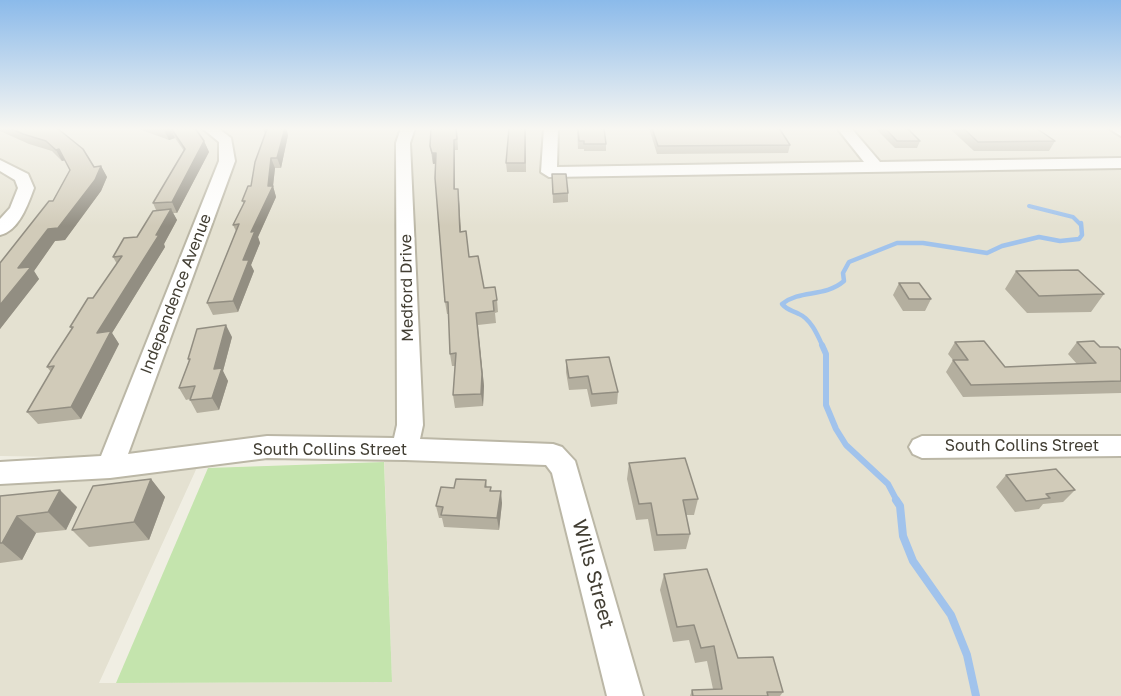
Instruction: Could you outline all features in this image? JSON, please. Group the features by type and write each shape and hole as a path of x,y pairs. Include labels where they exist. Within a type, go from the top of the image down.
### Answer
{"street":[{"name":"Independence Avenue","path":"110,467 227,160"},
{"name":"Medford Drive","path":"403,160 410,425 405,449"},
{"path":"550,160 549,172 1121,163"},
{"path":"871,160 876,167"},
{"path":"0,165 22,177 26,188 18,209 0,230"},
{"name":"South Collins Street","path":"922,447 1121,446"},
{"name":"South Collins Street","path":"0,473 110,467 267,447 405,449 553,455"},
{"name":"Wills Street","path":"553,455 565,469 625,696"}],"shaded area":[{"path":"0,160 1121,160 1121,696 0,696 0,472 199,463 99,683 392,682 384,456 557,449 118,458 0,456"}],"green space":[{"path":"384,462 392,682 116,683 208,468"}],"building":[{"path":"65,160 90,160 94,167 101,166 95,180 58,228 48,229 18,268 31,267 0,305 0,263 49,201 53,201 70,170"},
{"path":"178,160 194,160 172,202 153,203"},
{"path":"271,160 268,186 273,186 251,232 255,231 243,260 249,260 233,301 207,303 239,224 233,225 245,201 242,201 248,186 251,186 255,162"},
{"path":"436,160 454,160 454,189 458,189 460,232 466,231 469,257 478,256 484,288 495,287 497,300 493,301 494,311 476,313 482,374 481,394 453,395 456,353 450,354 448,302 445,302 435,178"},
{"path":"506,160 525,160 525,163 506,163"},
{"path":"552,174 566,174 568,193 553,194"},
{"path":"171,209 156,235 159,235 97,333 111,331 71,407 27,412 54,366 47,367 73,327 70,327 88,298 93,298 122,256 113,257 124,238 137,237 153,211"},
{"path":"1078,270 1104,294 1039,296 1016,271"},
{"path":"899,283 919,283 931,299 909,299"},
{"path":"226,325 214,369 222,368 212,398 190,400 195,386 179,388 190,359 188,359 197,329"},
{"path":"984,341 1005,367 1096,363 1077,342 1094,341 1100,347 1118,347 1121,350 1121,381 971,385 953,360 968,360 955,342"},
{"path":"609,357 618,392 592,394 588,376 569,378 566,360"},
{"path":"685,458 698,499 683,500 690,534 657,535 651,503 639,504 629,463"},
{"path":"1056,469 1075,490 1046,494 1050,498 1026,501 1006,475"},
{"path":"151,479 134,522 72,530 93,486"},
{"path":"456,479 486,480 485,487 491,487 490,491 501,491 497,518 441,515 443,507 436,506 441,487 454,488"},
{"path":"60,490 48,512 17,516 0,543 0,496"},
{"path":"707,569 738,658 773,657 783,692 767,692 768,696 693,696 692,690 722,689 714,646 701,648 694,625 677,627 664,574"}],"waterway":[{"path":"1029,206 1073,217 1081,225"},
{"path":"823,347 814,328 807,320 782,304 797,296 829,290 844,281 843,273 849,262 897,243 923,243 987,253 1002,246 1039,237 1060,241 1079,239 1082,235 1081,223"},
{"path":"822,345 826,354 826,405 836,429 846,445 888,484 897,501"},
{"path":"896,500 900,506 903,536 913,561 951,615 967,655 976,696"}]}
